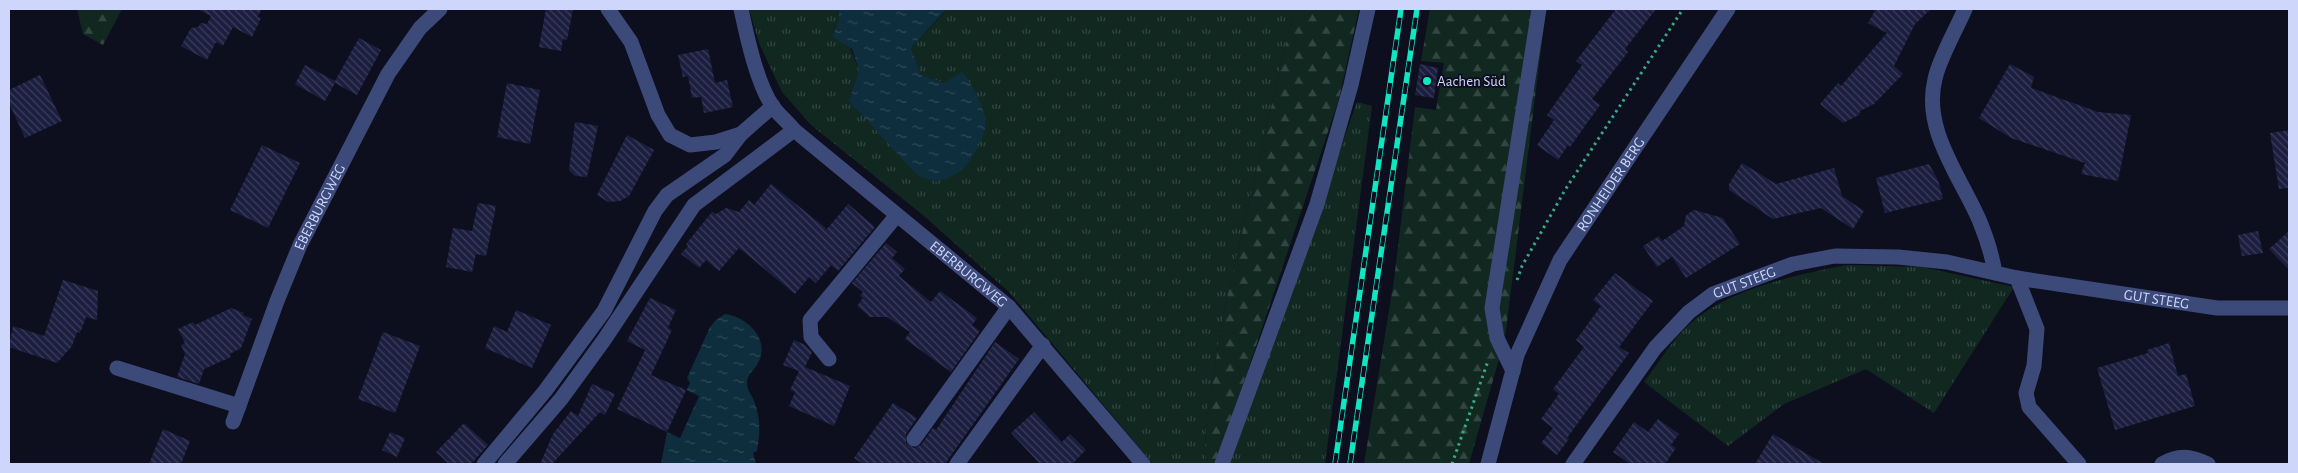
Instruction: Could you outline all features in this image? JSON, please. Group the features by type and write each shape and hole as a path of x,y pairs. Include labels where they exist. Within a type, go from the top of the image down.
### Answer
{"street":[{"name":"EBERBURGWEG","path":"233,422 277,301 300,245 388,74 402,51 420,28 440,9"},
{"path":"608,9 631,42 658,115 670,135 690,145 716,142 741,134"},
{"name":"EBERBURGWEG","path":"741,9 747,40 760,78 773,106 794,130 1009,307 1143,464"},
{"path":"1222,464 1317,204 1351,85 1368,9"},
{"path":"1512,371 1497,338 1492,308 1539,9"},
{"name":"RONHEIDER BERG","path":"1488,464 1517,355 1560,260 1728,9"},
{"path":"1965,9 1935,79 1934,123 1991,250 1995,273"},
{"path":"484,464 545,391 604,311 655,211 667,195 725,155 741,134 773,106"},
{"path":"505,464 561,399 604,340 694,205 794,130"},
{"path":"829,360 811,337 810,320 897,216"},
{"name":"GUT STEEG","path":"1572,464 1655,348 1689,312 1713,294 1793,264 1835,256 1898,257 1947,262 2017,278 2217,308 2289,308"},
{"path":"2017,278 2037,329 2034,366 2026,393 2029,407 2080,464"},
{"path":"914,439 1009,307"},
{"path":"957,464 1043,345"},
{"path":"117,368 239,406"},
{"path":"2162,464 2175,457 2192,457 2208,464"}],"path":[{"path":"1515,284 1522,266 1565,190 1683,9"},
{"path":"1452,464 1497,338"}],"green space":[{"path":"77,9 122,9 103,45 83,34"},
{"path":"749,9 839,9 839,21 859,70 849,101 944,83 921,75 911,48 945,12 944,9 1294,9 1223,315 1207,417 1205,450 1207,464 1153,464 1009,292 923,215 811,125 782,92 759,43"},
{"path":"1294,9 1359,9 1339,99 1222,447 1214,464 1207,464 1205,450 1207,417 1223,315"},
{"path":"1430,9 1546,9 1505,338 1469,464 1364,464 1394,280 1415,107 1436,110 1444,63 1421,61"},
{"path":"1357,102 1372,106 1325,464 1229,464"},
{"path":"1847,265 1922,267 2014,287 1934,413 1866,369 1784,404 1728,446 1644,382 1678,336 1707,311 1744,292 1765,285 1807,273"}],"water":[{"path":"839,9 944,9 945,11 911,48 921,75 944,83 962,72 982,106 985,121 984,133 980,144 960,171 936,182 918,176 849,101 859,70 852,49 832,37 839,21"},
{"path":"725,314 749,324 759,338 761,346 758,363 747,380 759,420 757,451 753,453 756,464 661,464 667,432 690,383 687,378 710,327"}],"pier":[{"path":"686,390 699,396 680,438 667,432"}],"building":[{"path":"197,9 262,9 257,17 261,18 252,37 233,27 223,46 216,42 207,60 181,46 191,28 198,27 201,23 207,24 211,16"},
{"path":"546,9 573,9 567,40 563,39 561,51 539,47"},
{"path":"1616,9 1656,9 1625,49 1628,52 1592,99 1600,105 1570,147 1568,145 1558,160 1537,145 1554,120 1547,115 1582,65 1576,61"},
{"path":"1876,9 1931,9 1915,24 1894,66 1903,74 1874,104 1860,111 1859,115 1843,123 1820,104 1838,83 1841,86 1887,33 1868,23"},
{"path":"359,38 381,50 357,95 335,83 325,101 295,84 305,65 335,81"},
{"path":"708,49 715,83 727,80 733,107 704,113 701,97 692,98 688,76 683,77 678,55"},
{"name":"Aachen Süd","path":"1420,64 1438,68 1434,98 1415,95"},
{"path":"2010,64 2034,77 2031,88 2098,112 2131,115 2118,181 2081,174 2085,163 2011,138 1979,118"},
{"path":"40,75 62,121 25,138 9,103 9,90"},
{"path":"507,83 540,90 530,144 497,137"},
{"path":"575,122 598,126 587,177 575,176 569,170"},
{"path":"2289,130 2289,188 2279,189 2270,133"},
{"path":"627,135 654,150 629,196 620,201 608,202 597,195"},
{"path":"262,145 300,163 268,228 230,210"},
{"path":"1742,163 1776,184 1834,168 1842,196 1864,211 1853,229 1821,208 1773,219 1729,190 1729,184"},
{"path":"1929,164 1938,180 1943,199 1885,213 1876,178"},
{"path":"771,184 827,229 848,204 875,227 838,271 831,265 816,283 809,277 795,294 739,248 719,271 706,260 699,268 681,254 688,246 686,244 712,212 716,214 726,208 739,212 749,200 754,205"},
{"path":"478,203 496,206 486,256 476,254 472,272 446,267 453,228 472,231"},
{"path":"1694,210 1723,218 1740,244 1686,278 1672,257 1657,267 1643,246 1659,236 1662,241 1684,226 1686,215"},
{"path":"2258,231 2263,253 2242,256 2238,235"},
{"path":"2289,231 2289,270 2269,249"},
{"path":"886,243 897,252 892,258 905,269 899,276 931,302 940,291 977,318 972,325 980,331 951,372 905,339 910,332 887,317 870,317 857,306 863,298 860,296 863,292 852,283"},
{"path":"1615,273 1653,301 1619,347 1629,353 1567,438 1569,439 1557,455 1541,443 1553,428 1541,419 1559,394 1553,389 1584,347 1576,340 1601,306 1593,300"},
{"path":"63,280 98,291 97,320 86,317 80,333 77,332 72,346 57,363 9,347 13,326 44,336"},
{"path":"650,298 676,310 668,328 672,330 651,375 686,390 667,432 617,409 645,350 627,341"},
{"path":"231,308 244,313 243,315 252,319 241,348 230,354 231,357 204,369 199,384 177,377 185,354 181,345 185,343 178,329 193,322 195,325"},
{"path":"516,310 551,325 532,368 485,348 494,326 507,332"},
{"path":"383,332 420,346 395,413 358,399"},
{"path":"794,340 805,345 812,352 805,367 850,386 834,426 789,406 795,392 790,390 799,371 783,365"},
{"path":"995,342 1019,359 945,464 863,464 854,458 893,403 917,418 906,434 906,443 914,448 921,445 933,428 936,430"},
{"path":"2169,343 2178,376 2186,374 2195,406 2115,430 2097,368 2148,353 2147,350"},
{"path":"592,384 615,394 605,415 600,412 552,464 540,464 553,434 571,411 578,416"},
{"path":"1034,412 1062,442 1070,434 1086,450 1072,464 1040,464 1011,433"},
{"path":"1658,419 1679,434 1671,445 1676,448 1665,464 1630,464 1613,452 1634,422 1648,432"},
{"path":"464,423 488,445 471,464 449,464 436,452"},
{"path":"163,429 190,441 181,464 149,464"},
{"path":"390,432 405,438 397,457 382,450"},
{"path":"1773,434 1824,464 1755,464"}],"railway":[{"path":"1335,464 1401,9"},
{"path":"1350,464 1417,9"}],"place":[{"name":"Aachen Süd","path":"1427,81"}]}
